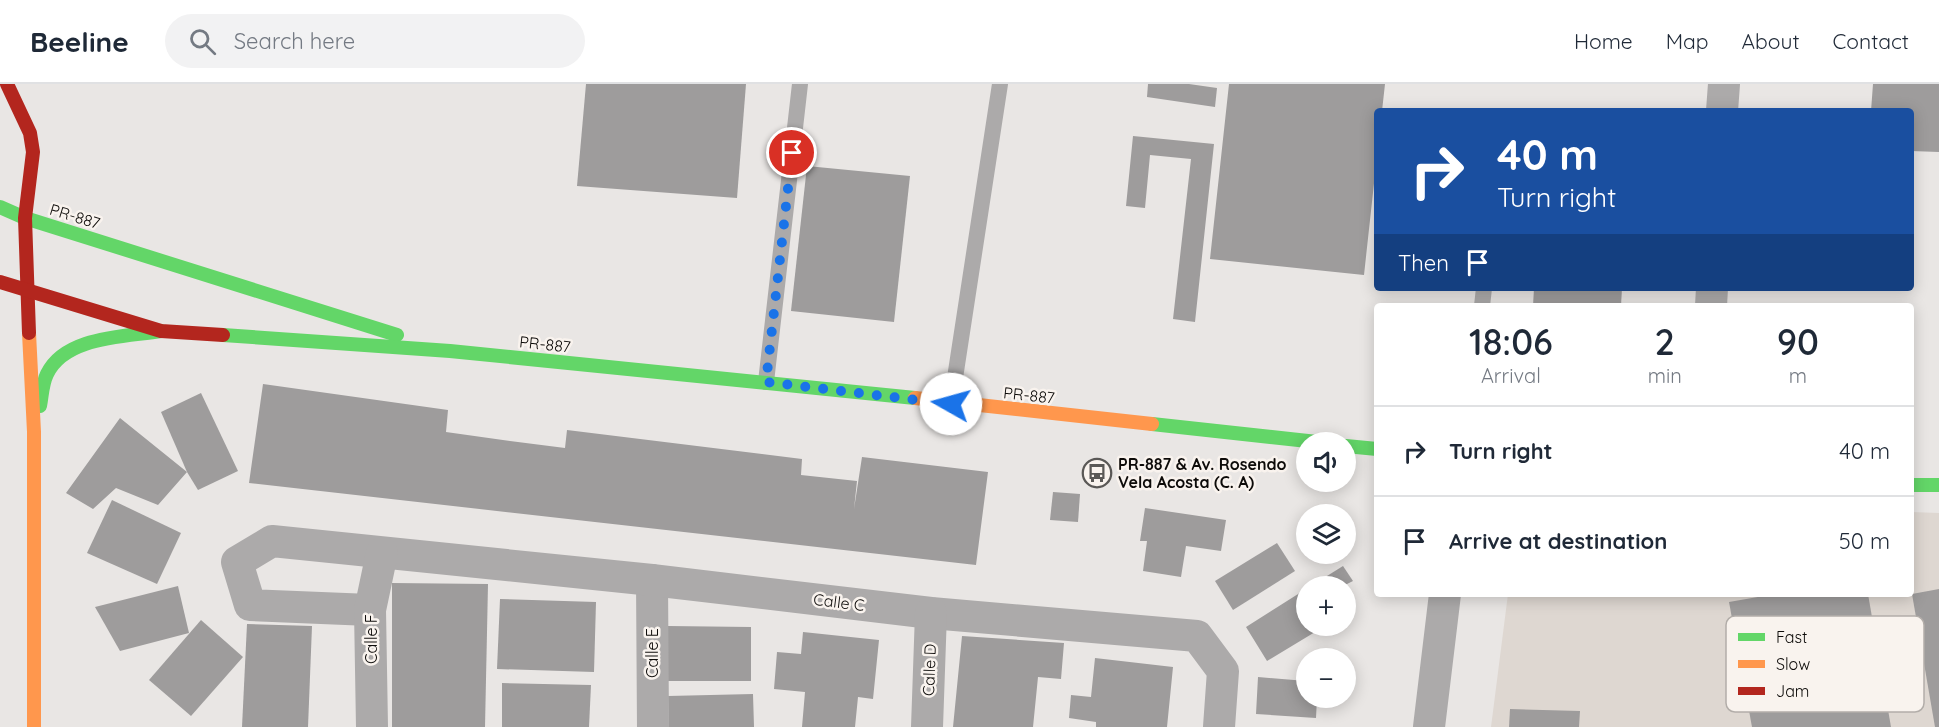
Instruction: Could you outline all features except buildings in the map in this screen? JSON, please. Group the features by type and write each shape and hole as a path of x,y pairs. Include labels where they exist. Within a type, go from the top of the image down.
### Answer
{"main road":[{"path":"7,84 30,133 33,152 25,218 26,291 34,432 33,727"},
{"name":"PR-887","path":"0,207 25,218 450,351"},
{"name":"PR-887","path":"0,282 161,331 450,351 766,382 951,404 1296,440"},
{"path":"34,432 47,374 58,357 73,348 161,331"},
{"path":"1356,447 1374,449"},
{"path":"1914,485 1939,485"}],"street":[{"path":"1722,108 1724,84"},
{"name":"Calle C","path":"370,610 250,605 237,561 272,542 652,580 931,613 1197,636 1223,671 1219,727"},
{"name":"Calle F","path":"372,727 370,610 382,553"},
{"name":"Calle E","path":"652,580 653,727"},
{"path":"1429,727 1445,597"},
{"name":"Calle D","path":"927,727 931,613"}],"lane":[{"path":"766,382 800,84"},
{"path":"951,404 1000,84"}],"shaded area":[{"path":"1914,512 1939,513 1939,727 1491,727 1508,597 1914,597"}],"traffic: fast":[{"path":"0,207 25,218 397,335"},
{"path":"40,406 47,374 56,361 67,352 81,345 114,337 161,331"},
{"path":"223,335 450,351 915,398"},
{"path":"1152,424 1296,440"},
{"path":"1356,447 1374,449"},
{"path":"1914,485 1939,485"}],"traffic: slow":[{"path":"29,333 34,432 34,727"},
{"path":"915,398 1152,424"}],"traffic: jam":[{"path":"7,84 30,133 33,152 25,218 29,333"},
{"path":"0,282 161,331 223,335"}],"place":[{"name":"PR-887 & Av. Rosendo Vela Acosta (C. A)","path":"1097,473"}],"route":[{"path":"792,153 766,382 951,404"}]}
